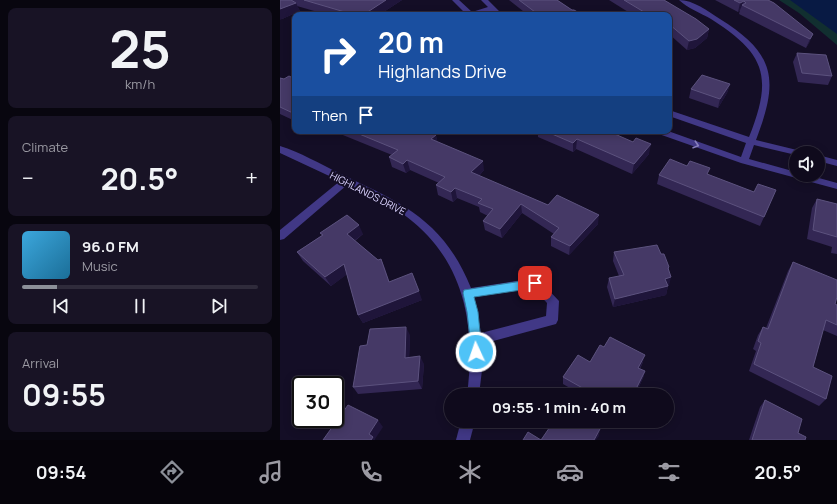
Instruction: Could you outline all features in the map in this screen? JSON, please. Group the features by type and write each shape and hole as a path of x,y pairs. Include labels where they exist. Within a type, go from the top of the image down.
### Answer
{"street":[{"path":"455,0 467,12"},
{"path":"484,0 497,12"},
{"path":"682,0 730,28 750,47 758,57 763,68 767,89 766,98 744,161"},
{"path":"480,12 493,8"},
{"path":"672,114 751,141 789,151"},
{"path":"668,134 744,161 837,186"},
{"name":"HIGHLANDS DRIVE","path":"280,149 396,205 424,224 436,236 461,275 473,312 476,340 474,388"},
{"path":"825,160 837,163"},
{"path":"280,236 346,181"},
{"path":"468,293 535,283 553,301 552,320 476,340"},
{"path":"463,440 466,428"}],"green space":[{"path":"779,0 837,0 837,45 799,13"}],"water":[{"path":"790,0 837,0 837,34"}],"building":[{"path":"280,0 291,0 296,3 280,9"},
{"path":"304,0 386,0 368,12 345,12"},
{"path":"519,0 557,0 578,12 535,12"},
{"path":"624,0 664,0 696,19 709,29 697,39 689,41 672,27 672,12 644,12"},
{"path":"734,0 768,0 774,3 813,34 810,39 742,5 746,3 744,1 740,3"},
{"path":"797,53 826,55 832,76 802,73"},
{"path":"702,75 730,84 720,99 691,89"},
{"path":"289,76 292,78 292,113 280,107 280,78 284,79"},
{"path":"359,134 433,134 436,135 431,139 483,161 471,172 548,205 557,195 599,215 570,246 551,237 559,228 521,204 500,229 483,221 493,209 478,203 482,199 455,188 451,192 436,185 445,177 407,160 403,164 389,157 398,150"},
{"path":"552,134 615,134 633,142 636,138 651,144 634,164 577,139 573,143"},
{"path":"670,159 687,166 690,161 710,168 707,174 754,192 758,184 776,190 764,217 659,175"},
{"path":"817,199 837,204 837,237 813,230"},
{"path":"347,215 359,225 347,234 378,260 381,259 389,282 412,273 419,291 358,315 344,264 325,277 297,252 323,235 320,233"},
{"path":"657,245 661,254 664,254 669,267 671,277 665,279 668,286 615,299 609,278 624,275 614,252"},
{"path":"793,262 837,280 837,297 835,304 837,305 837,325 826,320 813,367 832,376 826,399 754,364 761,343 758,341 763,327 768,329"},
{"path":"406,327 405,358 420,356 418,381 353,387 360,346 367,345 370,329"},
{"path":"610,337 645,355 638,368 645,371 636,388 583,388 563,377 578,355 590,362 600,345 604,347"},
{"path":"765,400 802,419 798,433 806,437 805,440 752,440"},
{"path":"348,405 378,420 369,434 373,437 371,440 323,440 332,428 344,428 344,411"},
{"path":"549,428 598,428 600,429 594,440 541,440"},
{"path":"528,432 541,440 523,440"}],"route":[{"path":"476,352 473,312 468,293 535,283"}]}
